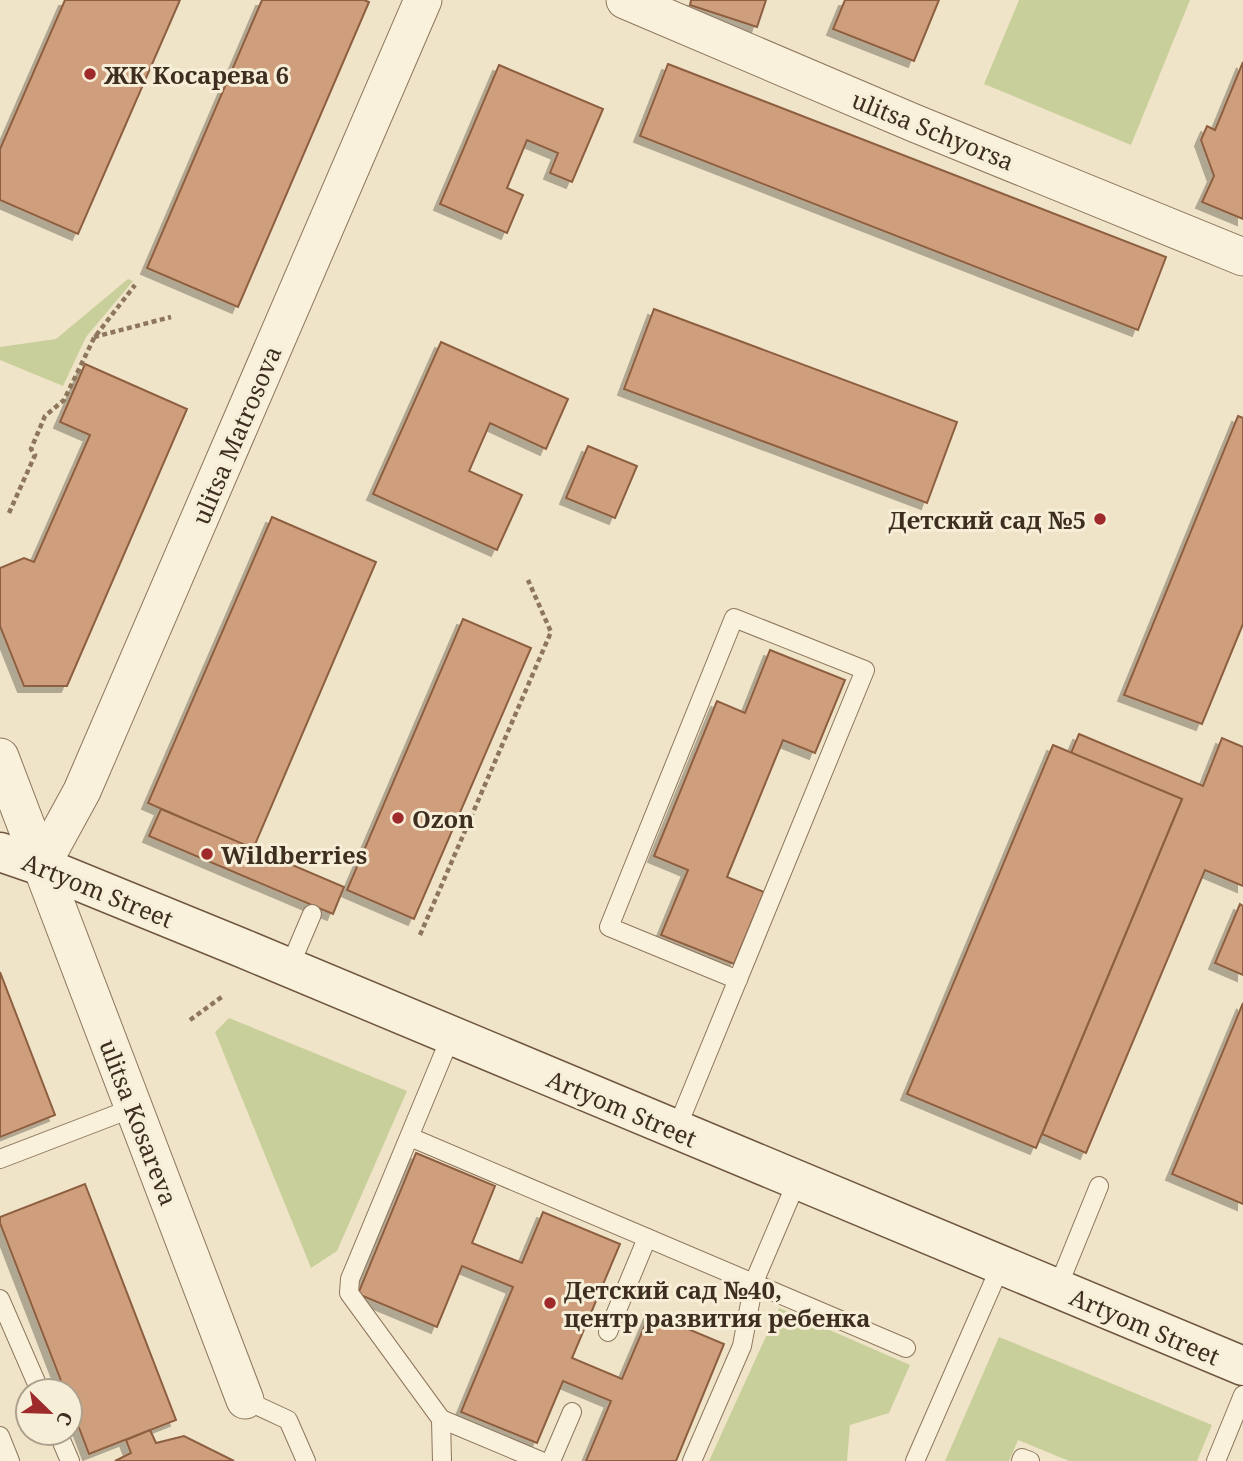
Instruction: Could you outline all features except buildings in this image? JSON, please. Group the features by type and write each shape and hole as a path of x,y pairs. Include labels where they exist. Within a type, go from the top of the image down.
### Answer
{"main road":[{"name":"Artyom Street","path":"0,852 41,866 289,968 1243,1366"}],"street":[{"name":"ulitsa Matrosova","path":"41,866 82,791 423,0"},
{"name":"ulitsa Schyorsa","path":"625,0 914,123 1243,257"},
{"name":"ulitsa Kosareva","path":"0,757 245,1400"}],"lane":[{"path":"676,1130 738,980 865,670 734,618 609,928 738,980"},
{"path":"289,968 312,914"},
{"path":"451,1036 350,1279 349,1293 441,1419 541,1461"},
{"path":"0,1159 133,1108"},
{"path":"410,1137 906,1348"},
{"path":"692,1461 742,1346 754,1282 797,1181"},
{"path":"1056,1289 1099,1186"},
{"path":"608,1332 647,1238"},
{"path":"915,1461 1000,1265"},
{"path":"0,1299 34,1377"},
{"path":"1216,1461 1243,1395"},
{"name":"ulitsa Kosareva","path":"245,1400 288,1420 306,1461"},
{"path":"551,1461 572,1412"},
{"path":"441,1419 442,1461"},
{"path":"0,1436 10,1461"},
{"path":"1021,1461 1022,1458 1030,1461"}],"path":[{"path":"9,513 35,455 31,449 45,416 64,400 93,338 135,285"},
{"path":"93,338 171,317"},
{"path":"420,936 551,632 528,580"},
{"path":"190,1020 223,996"}],"green space":[{"path":"1019,0 1190,0 1131,145 984,84"},
{"path":"128,279 133,281 86,337 63,386 0,360 0,347 56,339"},
{"path":"229,1018 407,1091 337,1251 311,1268 215,1032"},
{"path":"779,1308 910,1365 889,1413 850,1425 847,1461 709,1461"},
{"path":"999,1337 1212,1425 1197,1461 1069,1461 1018,1440 1009,1461 945,1461"}],"place":[{"name":"ЖК Косарева 6","path":"90,74"},
{"name":"Детский сад №5","path":"1100,519"},
{"name":"Ozon","path":"398,818"},
{"name":"Wildberries","path":"207,854"},
{"name":"Детский сад №40, центр развития ребенка","path":"550,1303"}]}
